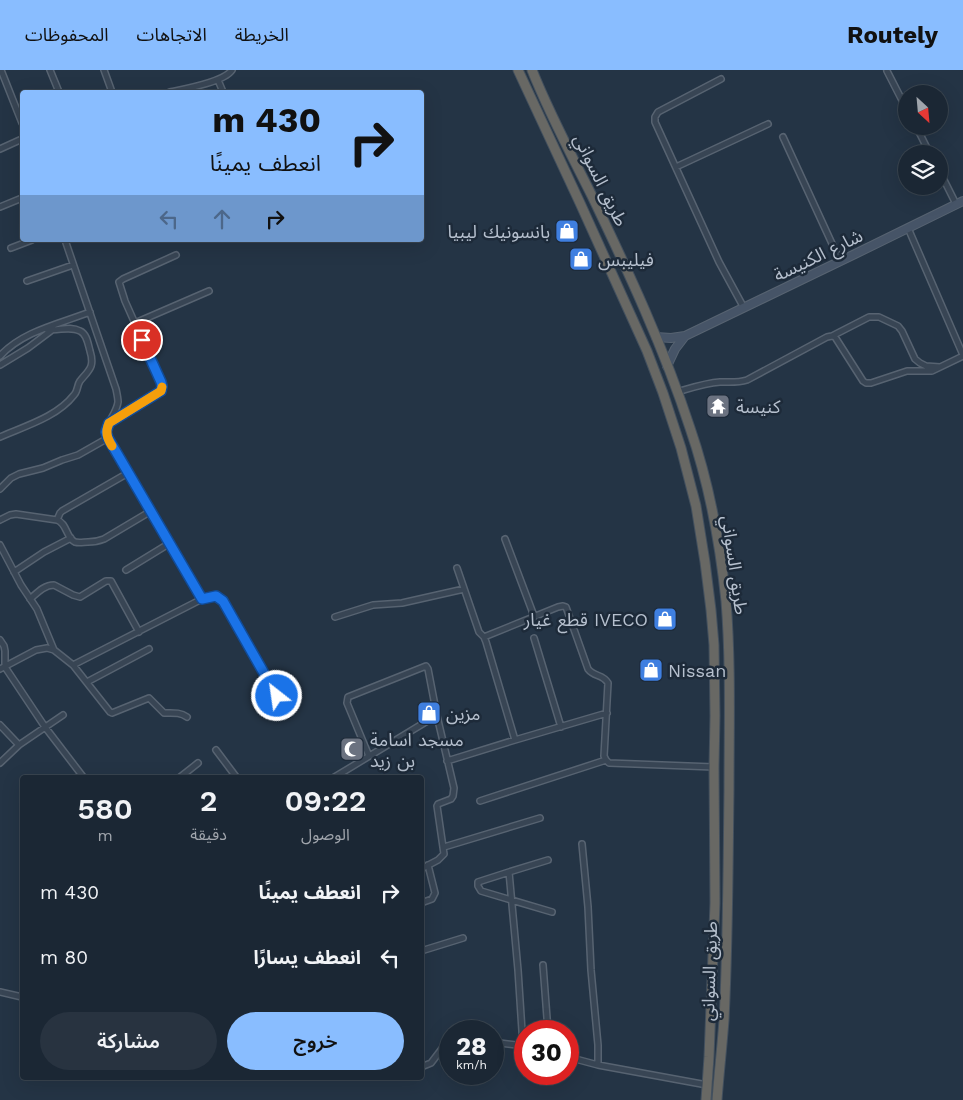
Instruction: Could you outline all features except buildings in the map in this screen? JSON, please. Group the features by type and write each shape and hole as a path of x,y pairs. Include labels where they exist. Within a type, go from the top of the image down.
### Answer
{"highway":[{"name":"طريق السواني","path":"518,70 647,351 663,393 683,456 696,506 705,562 714,645 715,903 706,1100"},
{"name":"طريق السواني","path":"532,70 656,337 699,457 721,560 727,627 729,715 728,903 724,1021 717,1100"}],"main road":[{"name":"شارع الكنيسة","path":"656,337 685,336 960,202"},
{"path":"667,366 675,349 685,336"}],"street":[{"path":"1,70 20,119"},
{"path":"50,70 58,90"},
{"path":"104,70 111,90"},
{"path":"178,90 218,80 232,70"},
{"path":"887,71 898,92"},
{"path":"720,79 658,112 655,122 719,262 744,308"},
{"path":"218,80 222,90"},
{"path":"676,167 768,124"},
{"path":"783,137 840,261"},
{"path":"0,149 20,140"},
{"path":"948,184 960,202"},
{"path":"0,207 20,199"},
{"path":"832,336 835,337 866,383 871,383 907,370 932,371 963,356 908,228"},
{"path":"12,248 27,242"},
{"path":"66,242 116,389 118,400 106,432 108,438 202,599"},
{"path":"109,423 162,389 161,382 119,282 123,278 176,256"},
{"path":"27,280 73,265"},
{"path":"135,323 209,291"},
{"path":"0,356 7,348 26,336 90,312"},
{"path":"677,392 704,384 747,380 827,337 869,317 879,317 898,326 915,359 926,366 941,367"},
{"path":"0,437 53,413 65,405 77,392 79,382 91,367 92,358 85,334 72,328 46,329"},
{"path":"0,365 28,348 52,330"},
{"path":"0,489 18,474 43,468 78,454 108,438"},
{"path":"57,520 62,511 128,473"},
{"path":"0,520 16,514 57,520 62,522 73,541 99,541 152,511"},
{"path":"14,572 44,552 71,538"},
{"path":"506,539 534,616"},
{"path":"126,570 170,544"},
{"path":"0,545 36,609 54,650"},
{"path":"457,568 479,632 486,642 515,740"},
{"path":"30,599 51,585 80,598 106,580 110,580 139,632"},
{"path":"335,617 373,605 402,603 464,589"},
{"path":"73,665 202,599 216,596 223,601 277,696"},
{"path":"484,637 561,606 566,607 588,669 593,674 604,678 608,683 604,756 606,760 609,763 714,767"},
{"path":"534,638 561,727"},
{"path":"0,640 5,651 2,668 82,775"},
{"path":"2,668 36,650 47,648 54,650 73,665 112,713 149,698 164,713 179,713 187,717"},
{"path":"87,682 148,649"},
{"path":"369,756 347,703 348,697 426,666 454,793 451,799 438,804 437,808 444,854 424,867"},
{"path":"448,761 607,713"},
{"path":"0,763 19,745 64,715"},
{"path":"338,775 436,716"},
{"path":"0,724 19,745"},
{"path":"216,750 235,775"},
{"path":"480,801 606,760"},
{"path":"183,775 198,763"},
{"path":"444,847 540,818"},
{"path":"582,844 598,1065"},
{"path":"548,860 478,882 478,886 481,891 552,912"},
{"path":"424,902 432,899 435,893 428,865"},
{"path":"509,872 522,1020"},
{"path":"424,951 463,938"},
{"path":"543,966 547,1020"},
{"path":"0,992 20,997"},
{"path":"424,1066 431,1063 439,1052"},
{"path":"579,1060 707,1084"}],"slow traffic":[{"path":"112,446 106,432 109,423 161,391 162,387"}],"place":[{"name":"بانسونيك ليبيا","path":"567,231"},
{"name":"فيليبس","path":"581,259"},
{"name":"كنيسة","path":"718,406"},
{"name":"قطع غيار IVECO","path":"665,619"},
{"name":"Nissan","path":"651,670"},
{"name":"مزين","path":"429,713"},
{"name":"مسجد اسامة بن زيد","path":"352,749"}],"route":[{"path":"142,340 161,382 162,389 109,423 106,432 108,438 202,599 216,596 223,601 277,696"}]}
